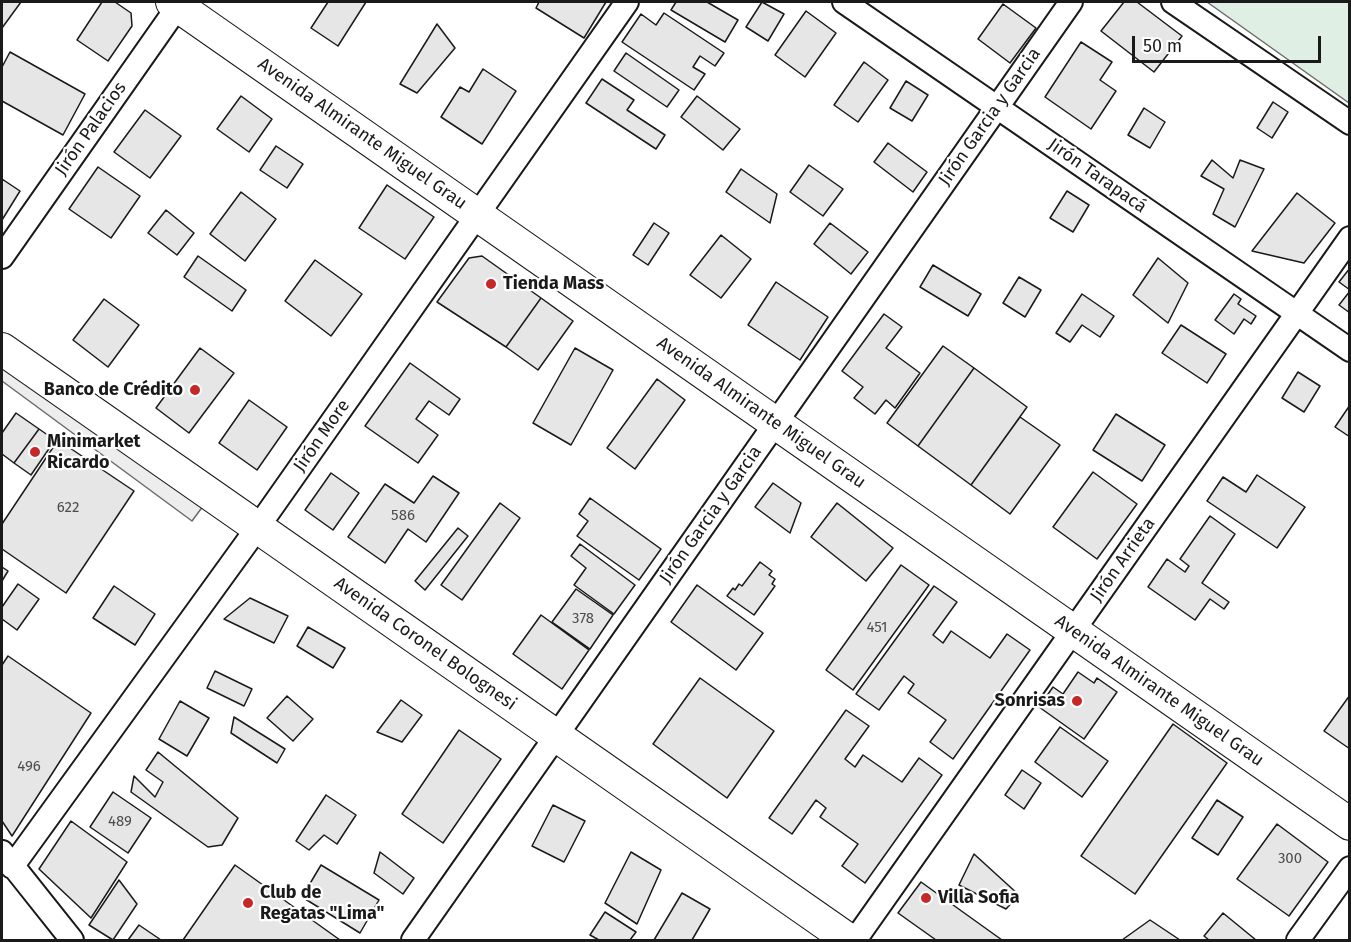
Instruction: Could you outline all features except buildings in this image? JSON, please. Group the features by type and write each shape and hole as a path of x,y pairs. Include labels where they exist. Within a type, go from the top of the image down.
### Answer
{"main road":[{"name":"Avenida Almirante Miguel Grau","path":"177,3 1350,824"},
{"name":"Avenida Coronel Bolognesi","path":"2,349 849,940"}],"street":[{"name":"Jirón More","path":"7,860 258,527 627,2"},
{"name":"Jirón Tarapacá","path":"844,2 1350,350"},
{"name":"Jirón Garcia y Garcia","path":"413,940 1071,2"},
{"path":"1173,2 1350,123"},
{"name":"Jirón Palacios","path":"2,257 177,3"},
{"name":"Jirón Arrieta","path":"855,940 1350,238"},
{"path":"7,860 72,940"},
{"path":"1298,940 1350,868"}],"green space":[{"path":"1207,2 1349,2 1349,103"}],"shaded area":[{"path":"2,349 212,494 192,521 2,381"}],"place":[{"name":"Tienda Mass","path":"491,284"},
{"name":"Banco de Crédito","path":"195,390"},
{"name":"Minimarket Ricardo","path":"35,452"},
{"name":"Sonrisas","path":"1077,701"},
{"name":"Villa Sofia","path":"926,898"},
{"name":"Club de Regatas \"Lima\"","path":"248,903"}]}
